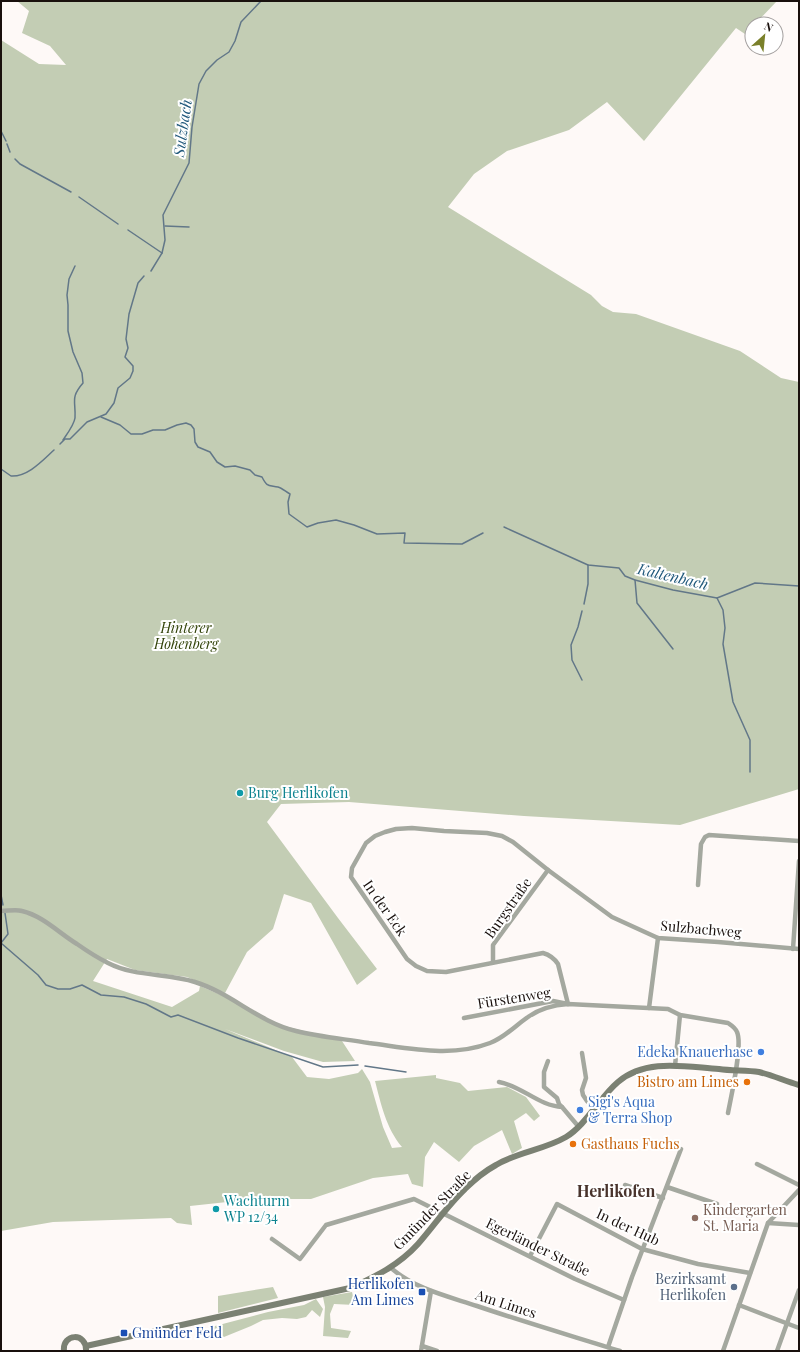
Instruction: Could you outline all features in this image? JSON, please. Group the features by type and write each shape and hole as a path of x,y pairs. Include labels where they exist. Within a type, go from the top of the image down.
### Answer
{"main road":[{"name":"Gmünder Straße","path":"86,1348 350,1288 370,1279 391,1268 418,1244 443,1212 478,1177 496,1164 559,1141 570,1135 617,1083 627,1075 658,1066 675,1066 758,1072 799,1085"},
{"path":"64,1351 64,1344 72,1337 83,1340 86,1348"}],"street":[{"name":"In der Eck","path":"548,870 513,842 502,836 487,833 444,832 412,828 396,829 375,836 366,843 352,868 351,877 407,959 416,966 427,971 446,972 543,953 550,955 558,964 568,1004"},
{"path":"698,885 701,844 709,835 799,841"},
{"path":"793,949 799,861"},
{"name":"Sulzbachweg","path":"548,870 612,917 658,938 799,949"},
{"name":"Burgstraße","path":"493,962 493,945 548,870"},
{"path":"1,911 22,910 42,919 77,944 109,964 126,970 196,982 220,993 275,1024 294,1031 326,1037 428,1051 448,1052 488,1044 505,1035 533,1014 556,1005 568,1004 668,1009 680,1015 728,1023 733,1026 737,1032 738,1042 736,1071 728,1113"},
{"path":"649,1008 658,938"},
{"name":"Fürstenweg","path":"464,1018 553,1001 568,1004"},
{"path":"675,1066 680,1015"},
{"path":"582,1053 586,1078 582,1090 583,1095 595,1108"},
{"path":"548,1061 544,1072 544,1087 557,1098 559,1104 578,1126"},
{"path":"499,1082 509,1084 553,1107 562,1108"},
{"path":"608,1347 642,1249 664,1198 681,1149"},
{"path":"757,1164 799,1185"},
{"path":"625,1185 664,1198"},
{"path":"668,1187 717,1204"},
{"path":"723,1351 768,1223 799,1190"},
{"name":"Egerländer Straße","path":"272,1238 300,1259 326,1225 414,1199 443,1212 574,1279 624,1300"},
{"name":"In der Hub","path":"530,1256 557,1204 642,1249 698,1264 750,1273"},
{"path":"768,1223 799,1225"},
{"name":"Am Limes","path":"391,1268 408,1281 431,1291 515,1319 620,1351"},
{"path":"776,1351 799,1290"},
{"path":"431,1291 422,1349 437,1351"},
{"path":"739,1305 799,1328"}],"green space":[{"name":"Hinterer Hohenberg","path":"17,1 777,1 763,16 744,16 744,33 736,28 644,141 607,102 569,130 507,151 474,174 448,207 591,295 602,306 613,312 636,314 740,351 781,378 799,382 799,789 680,825 524,816 349,802 281,804 267,822 377,969 357,985 311,903 284,894 273,929 247,952 225,993 187,977 135,970 107,959 93,981 172,1007 199,991 200,986 221,995 273,1023 342,1041 355,1061 323,1062 284,1051 225,1029 292,1057 307,1077 329,1079 358,1073 362,1069 370,1082 383,1127 392,1148 402,1147 396,1140 388,1124 375,1081 436,1075 436,1078 460,1083 468,1091 507,1087 526,1097 540,1116 534,1121 526,1113 514,1121 522,1148 512,1154 502,1130 474,1146 459,1162 434,1142 425,1157 423,1187 412,1184 408,1174 373,1178 311,1199 255,1199 190,1206 192,1225 177,1223 171,1218 53,1222 1,1231 1,40 39,64 66,65 50,46 22,33 29,11"},
{"path":"273,1287 278,1298 218,1313 218,1296"},
{"path":"352,1292 355,1305 334,1304 330,1314 331,1328 351,1331 348,1338 323,1336 325,1307 323,1297"},
{"path":"316,1299 323,1309 320,1317 312,1310 306,1317 297,1319 282,1318 263,1320 219,1339 208,1332 215,1326 268,1312 304,1305"}],"waterway":[{"name":"Sulzbach","path":"151,271 162,253 165,240 163,215 189,163 192,127 199,84 206,71 217,60 229,52 235,41 241,22 261,1"},
{"path":"1,131 6,141"},
{"path":"7,144 10,152"},
{"path":"15,159 20,164 71,192"},
{"path":"79,197 118,224"},
{"path":"165,226 189,227"},
{"path":"128,230 162,253"},
{"path":"63,440 74,421 74,400 76,392 83,383 82,373 73,352 68,331 67,295 69,279 75,266"},
{"name":"Sulzbach","path":"60,444 65,439 70,439 87,422 106,414 114,403 118,388 130,378 133,371 133,366 125,357 128,348 126,339 129,314 138,283 144,276"},
{"name":"Kaltenbach","path":"101,417 120,425 131,434 142,434 153,430 165,430 186,423 191,425 194,429 195,442 198,447 210,452 217,462 225,467 235,466 250,470 255,475 262,477 268,485 280,488 290,494 288,502 289,514 307,527 318,523 336,520 377,534 405,533 404,543 462,544 483,533"},
{"name":"Sulzbach","path":"1,469 11,476 23,474 35,467 54,450"},
{"name":"Kaltenbach","path":"504,527 588,565 619,568 625,576 673,590 717,598 755,583 799,586"},
{"path":"584,604 588,584 588,565"},
{"path":"635,580 637,603 673,649"},
{"path":"717,598 723,610 725,628 723,644 733,702 750,740 750,772"},
{"path":"582,611 571,645 572,660 582,680"},
{"path":"1,895 3,905"},
{"path":"5,913 8,934 1,943 38,975 46,985 58,989 70,989 82,985 101,995 124,997 146,1004 171,1017 178,1015 238,1038 323,1067 358,1065"},
{"path":"365,1066 406,1072"}],"place":[{"name":"Burg Herlikofen","path":"240,793"},
{"name":"Edeka Knauerhase","path":"761,1052"},
{"name":"Bistro am Limes","path":"747,1082"},
{"name":"Sigi's Aqua & Terra Shop","path":"580,1110"},
{"name":"Gasthaus Fuchs","path":"573,1144"},
{"name":"Wachturm WP 12/34","path":"216,1209"},
{"name":"Kindergarten St. Maria","path":"695,1218"},
{"name":"Bezirksamt Herlikofen","path":"734,1287"},
{"name":"Herlikofen Am Limes","path":"422,1292"},
{"name":"Gmünder Feld","path":"124,1333"}],"district":[{"name":"Herlikofen","path":"616,1191"}]}
